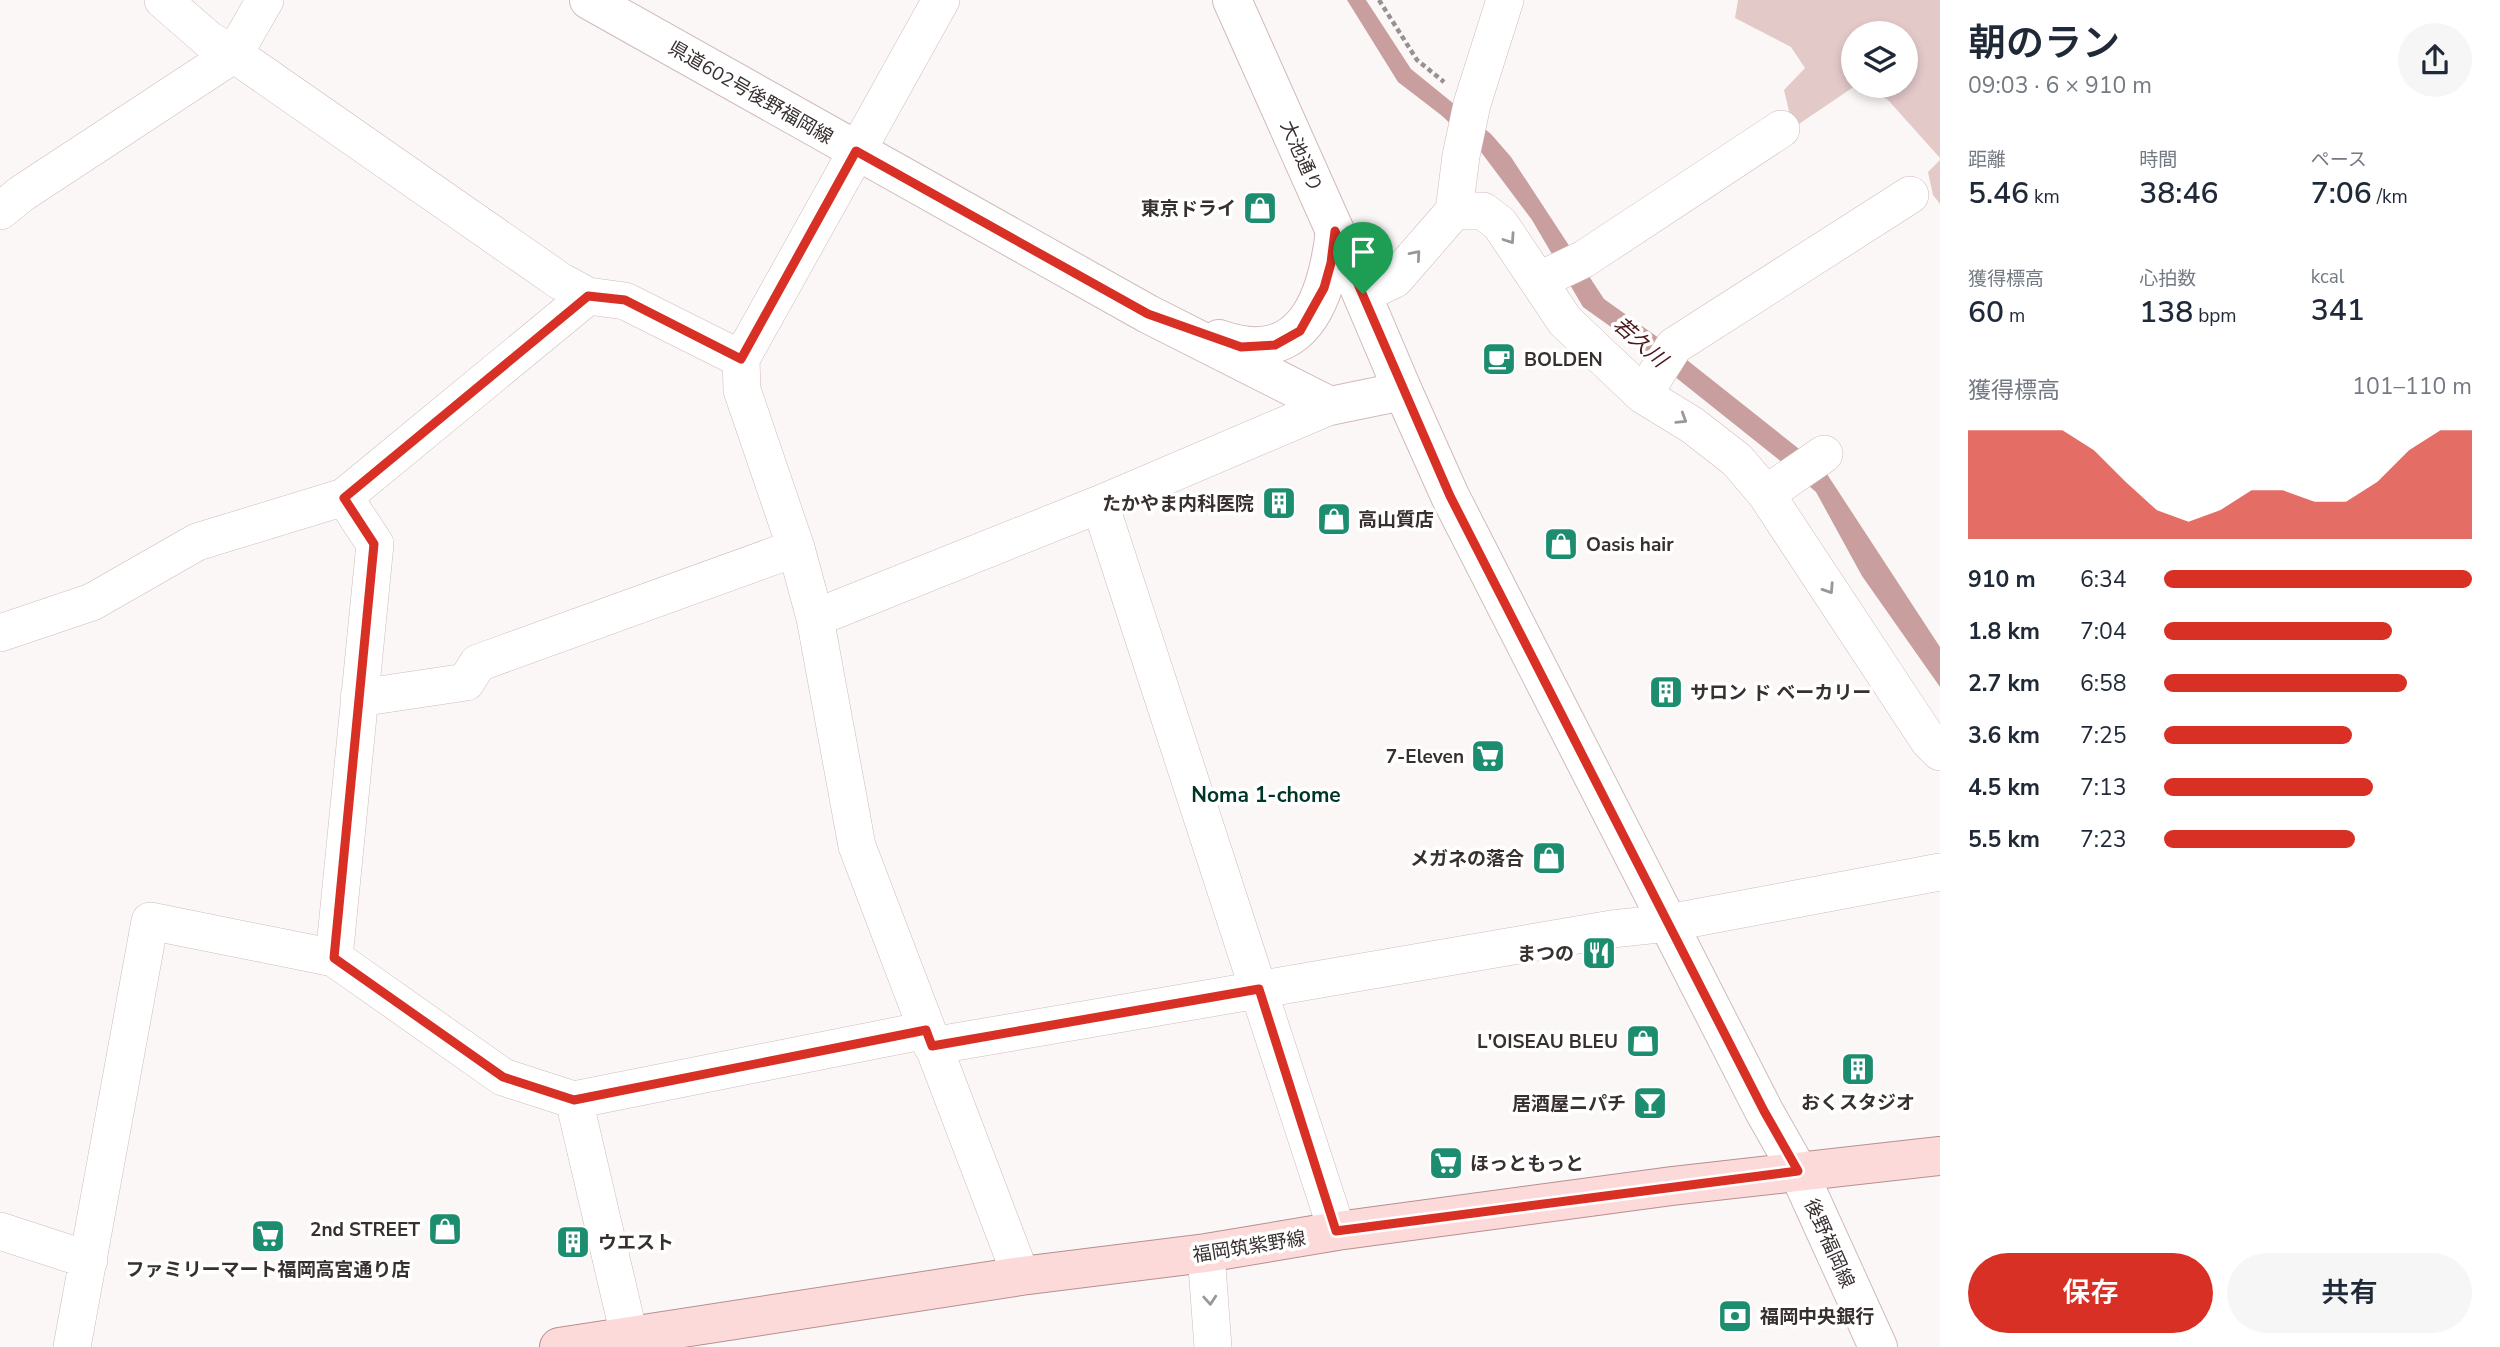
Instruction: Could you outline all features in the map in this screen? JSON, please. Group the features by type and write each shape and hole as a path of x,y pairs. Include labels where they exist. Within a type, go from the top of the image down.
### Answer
{"main road":[{"name":"県道602号後野福岡線","path":"589,0 1148,314 1330,406"},
{"name":"大池通り","path":"1232,0 1363,294 1403,391"},
{"path":"1148,314 1241,347 1275,345 1300,331 1312,313 1324,288 1331,263 1335,231"},
{"path":"1330,406 1403,391"},
{"name":"後野福岡線","path":"1403,391 1450,496 1764,1111 1798,1171 1878,1347"},
{"name":"福岡筑紫野線","path":"559,1347 643,1338 1021,1276 1206,1253 1336,1231 1798,1171 1940,1156"}],"street":[{"path":"163,0 209,40 234,54 561,281 588,296 625,300 741,359"},
{"path":"7,195 234,54 265,0"},
{"path":"941,0 741,359 742,390 796,548 815,618 856,846 1021,1276"},
{"path":"1363,294 1395,279 1454,211 1461,156 1472,104 1505,0"},
{"path":"1543,278 1584,259 1781,129"},
{"path":"1646,391 1674,346 1910,194"},
{"path":"1454,211 1483,211 1500,224 1543,278 1565,321 1646,391 1773,489 1922,729 1940,752"},
{"path":"0,633 92,602 197,542 344,498 588,296"},
{"path":"815,618 1100,504 1330,406"},
{"path":"1773,489 1824,454"},
{"path":"334,958 374,544 344,498"},
{"path":"1100,504 1336,1231"},
{"path":"359,698 466,682 478,663 796,548"},
{"path":"72,1347 150,921 334,958 503,1077 574,1100 929,1038 1259,989 1612,929 1668,923 1940,872"},
{"path":"574,1100 643,1338"},
{"path":"0,1231 89,1260"},
{"path":"1206,1253 1213,1347"}],"path":[{"path":"1379,0 1417,60 1472,104"}],"shaded area":[{"path":"1738,0 1940,0 1940,158 1885,98 1918,98 1918,21 1841,21 1841,95 1793,128 1784,90 1805,68 1791,47 1735,18"},
{"path":"1940,160 1940,204 1933,195 1928,172"}],"water":[{"name":"若久川","path":"1347,0 1366,0 1411,69 1491,134 1511,157 1604,299 1663,341 1823,468 1940,647 1940,687 1862,576 1816,492 1625,337 1583,307 1532,220 1481,152 1441,115 1398,82"}],"place":[{"name":"東京ドライ","path":"1260,208"},
{"name":"BOLDEN","path":"1499,359"},
{"name":"たかやま内科医院","path":"1279,503"},
{"name":"高山質店","path":"1334,519"},
{"name":"Oasis hair","path":"1561,544"},
{"name":"サロン ド ベーカリー","path":"1666,692"},
{"name":"7-Eleven","path":"1488,756"},
{"name":"メガネの落合","path":"1549,858"},
{"name":"まつの","path":"1599,953"},
{"name":"L'OISEAU BLEU","path":"1643,1041"},
{"name":"おくスタジオ","path":"1858,1069"},
{"name":"居酒屋ニパチ","path":"1650,1103"},
{"name":"ほっともっと","path":"1446,1163"},
{"name":"2nd STREET","path":"445,1229"},
{"name":"ファミリーマート福岡高宮通り店","path":"268,1236"},
{"name":"ウエスト","path":"573,1242"},
{"name":"福岡中央銀行","path":"1735,1316"}],"district":[{"name":"Noma 1-chome","path":"1266,795"}],"route":[{"path":"856,151 1148,314 1241,347 1275,345 1300,331 1324,288 1331,263 1335,231 1363,294 1450,496 1764,1111 1798,1171 1336,1231 1259,989 932,1046 926,1030 574,1100 503,1077 334,958 374,544 344,498 588,296 625,300 741,359 856,151"}]}
